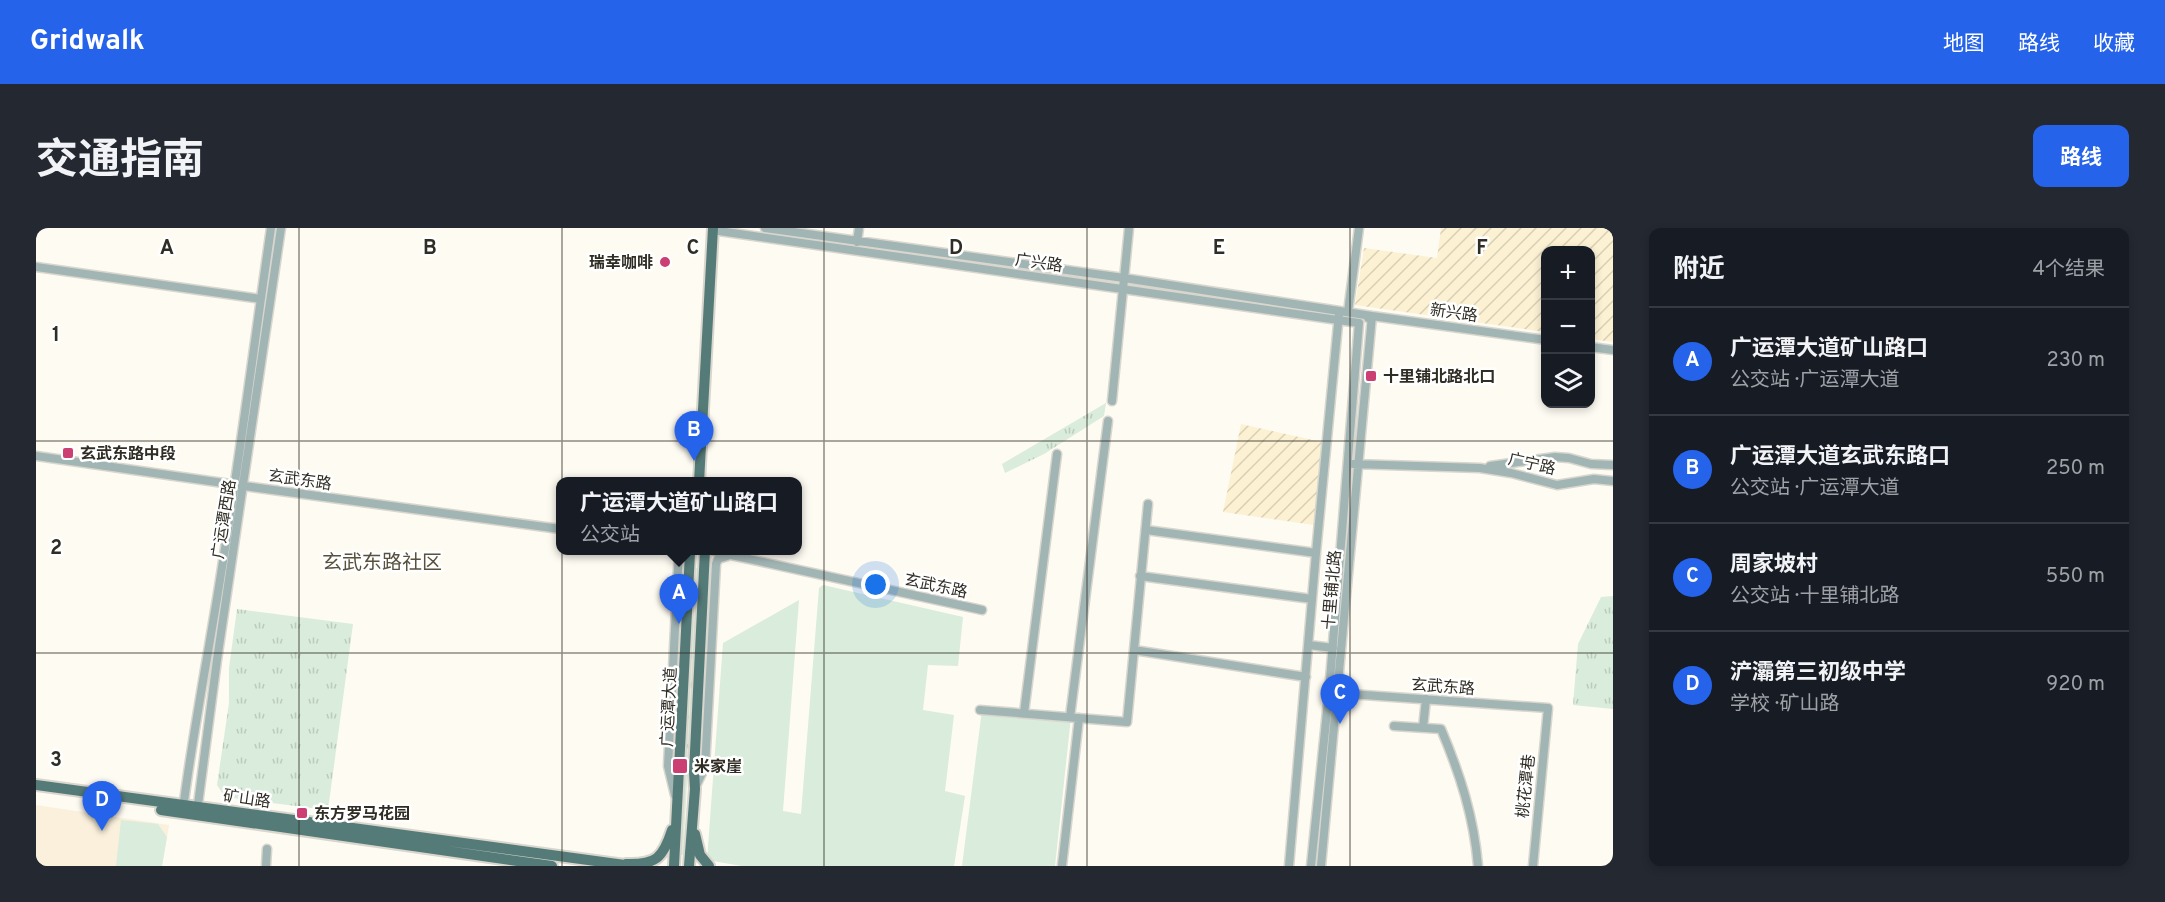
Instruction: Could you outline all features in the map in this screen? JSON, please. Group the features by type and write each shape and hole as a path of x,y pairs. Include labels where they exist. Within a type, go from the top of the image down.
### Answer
{"main road":[{"path":"699,477 717,229"},
{"path":"705,477 717,229"},
{"name":"广运潭大道","path":"674,866 690,555"},
{"name":"广运潭大道","path":"689,866 695,789 706,555"},
{"name":"矿山路","path":"36,785 552,866"},
{"name":"矿山路","path":"36,793 183,809"},
{"name":"矿山路","path":"197,811 632,866"},
{"path":"693,816 699,852 709,866"},
{"path":"620,864 645,863 659,856 666,847 675,818"}],"street":[{"name":"广运潭西路","path":"197,811 271,228"},
{"name":"广运潭西路","path":"183,809 199,697 239,486 281,228"},
{"name":"广兴路","path":"765,228 1124,278 1342,314 1359,323"},
{"path":"857,242 859,228"},
{"path":"1112,401 1129,228"},
{"path":"1289,866 1316,553 1342,314 1359,228"},
{"name":"广兴路","path":"717,229 1122,288 1372,316"},
{"path":"36,267 261,299"},
{"path":"1359,323 1372,316"},
{"name":"新兴路","path":"1372,316 1541,339"},
{"name":"十里铺北路","path":"1311,866 1353,464 1372,316"},
{"name":"十里铺北路","path":"1322,866 1353,464 1359,323"},
{"path":"1595,347 1613,350"},
{"path":"1070,717 1108,421"},
{"path":"1024,713 1057,454"},
{"name":"玄武东路","path":"36,456 556,528"},
{"name":"广宁路","path":"1480,468 1555,457 1591,464 1613,465"},
{"name":"广宁路","path":"1353,464 1480,468 1511,473 1557,485 1594,479 1613,481"},
{"path":"980,710 1127,722 1148,504"},
{"path":"1146,530 1316,553"},
{"path":"676,796 668,766 679,555"},
{"name":"玄武东路","path":"728,555 982,610"},
{"path":"695,789 705,767 717,561 723,557 737,557"},
{"path":"1140,576 1312,599"},
{"path":"700,651 713,624"},
{"path":"1309,645 1333,648"},
{"path":"1134,650 1306,677"},
{"name":"玄武东路","path":"1336,693 1548,708"},
{"path":"1423,728 1426,699"},
{"name":"桃花潭巷","path":"1533,866 1548,708"},
{"path":"1062,866 1079,718"},
{"path":"1394,726 1441,729 1458,770 1475,834 1478,866"},
{"path":"266,866 267,849"}],"shaded area":[{"path":"1441,228 1613,228 1613,342 1595,340 1595,246 1541,246 1541,331 1355,305 1364,248 1437,258"},
{"path":"1241,424 1322,442 1314,525 1223,512"},
{"path":"36,805 169,825 162,866 36,866"}],"green space":[{"path":"1106,403 1104,416 1044,454 1005,473 1002,464"},
{"path":"696,568 699,569 683,855 680,855"},
{"path":"823,585 963,617 958,666 928,665 923,710 954,715 945,791 965,796 954,866 742,866 707,860 723,643 799,600 783,811 801,814 819,588"},
{"path":"1613,596 1613,709 1573,705 1578,644 1601,597"},
{"path":"237,609 353,624 328,810 225,797 217,785 229,703 229,668"},
{"path":"982,710 1071,717 1055,866 962,866"},
{"path":"121,820 158,824 167,837 162,866 116,866"}],"place":[{"name":"瑞幸咖啡","path":"665,262"},
{"name":"十里铺北路北口","path":"1371,376"},
{"name":"玄武东路中段","path":"68,453"},
{"name":"广运潭大道玄武东路口","path":"694,461"},
{"name":"广运潭大道矿山路口","path":"679,624"},
{"name":"周家坡村","path":"1340,724"},
{"name":"米家崖","path":"680,766"},
{"name":"东方罗马花园","path":"302,813"},
{"name":"浐灞第三初级中学","path":"102,831"}],"district":[{"name":"玄武东路社区","path":"382,562"}]}
